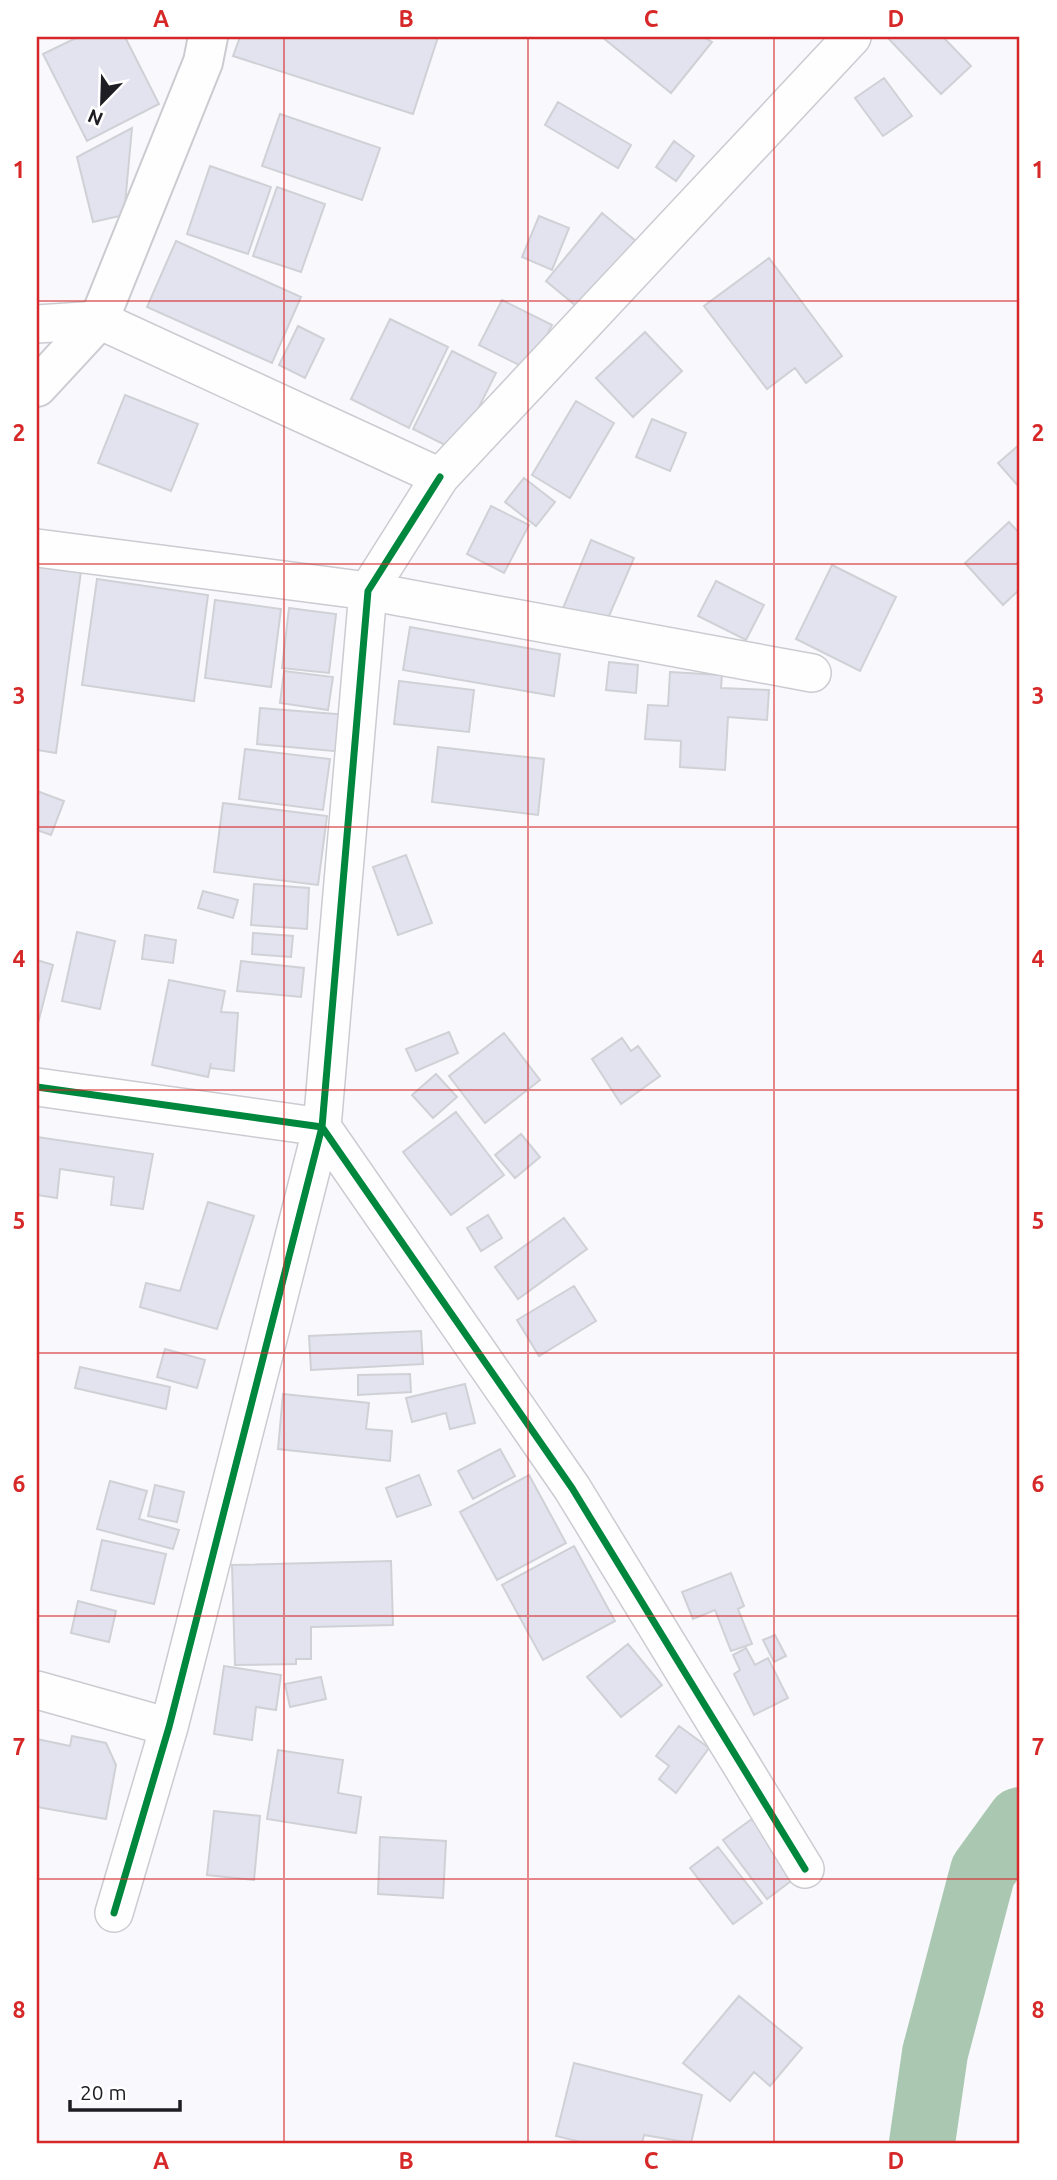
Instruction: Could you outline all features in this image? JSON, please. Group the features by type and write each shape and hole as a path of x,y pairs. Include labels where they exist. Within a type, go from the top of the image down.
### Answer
{"street":[{"path":"37,387 99,320 202,62 208,37"},
{"path":"114,1913 169,1727 322,1127 368,591 440,477 852,37"},
{"path":"37,324 99,320 440,477"},
{"path":"37,548 368,591 812,673"},
{"path":"37,1087 322,1127 572,1488 805,1868"},
{"path":"37,1690 169,1727"}],"building":[{"path":"78,37 125,37 159,104 87,141 43,54"},
{"path":"240,37 438,37 413,114 233,56"},
{"path":"602,37 703,37 712,42 671,93"},
{"path":"887,37 943,37 971,66 941,94"},
{"path":"884,78 912,116 883,136 855,98"},
{"path":"558,102 631,145 618,168 545,125"},
{"path":"280,114 380,148 362,200 262,166"},
{"path":"132,128 124,215 93,222 77,157"},
{"path":"674,141 694,156 676,181 656,167"},
{"path":"210,166 271,187 248,254 187,234"},
{"path":"277,187 325,204 301,272 253,256"},
{"path":"602,213 637,242 581,310 546,281"},
{"path":"539,216 569,228 552,270 522,257"},
{"path":"176,241 301,297 272,363 147,307"},
{"path":"769,258 842,356 806,383 795,368 767,389 704,306"},
{"path":"502,300 552,325 529,370 479,345"},
{"path":"390,319 448,347 409,428 351,399"},
{"path":"298,326 324,339 305,378 279,365"},
{"path":"645,332 682,371 633,417 596,378"},
{"path":"452,351 496,373 457,451 413,429"},
{"path":"125,395 198,424 171,491 98,463"},
{"path":"576,401 614,423 570,498 532,475"},
{"path":"652,419 686,433 670,471 636,457"},
{"path":"1020,444 1020,488 998,463"},
{"path":"524,478 555,502 536,526 505,502"},
{"path":"491,506 529,525 504,573 467,554"},
{"path":"1009,522 1020,534 1020,560 1017,563 1020,566 1020,589 1003,605 965,563"},
{"path":"591,540 634,558 603,630 561,613"},
{"path":"37,558 82,564 56,753 37,750"},
{"path":"832,565 896,597 860,671 796,639"},
{"path":"97,579 208,595 194,701 82,685"},
{"path":"716,581 764,605 746,640 698,616"},
{"path":"215,600 281,609 271,687 205,678"},
{"path":"289,608 336,614 329,673 282,668"},
{"path":"410,627 560,654 554,696 403,670"},
{"path":"609,662 638,665 636,693 606,690"},
{"path":"284,671 333,677 328,710 280,703"},
{"path":"670,672 722,675 721,688 769,690 767,720 728,717 725,770 680,767 681,741 645,739 648,705 668,706"},
{"path":"399,681 474,690 469,732 394,724"},
{"path":"260,708 348,715 344,752 257,744"},
{"path":"438,747 544,759 538,815 432,802"},
{"path":"245,749 330,759 323,810 239,799"},
{"path":"37,791 64,801 51,835 37,830"},
{"path":"223,803 327,816 318,885 214,872"},
{"path":"406,855 432,923 398,935 373,867"},
{"path":"254,884 309,888 307,929 251,925"},
{"path":"203,891 238,900 233,918 198,908"},
{"path":"77,932 115,941 100,1009 62,1001"},
{"path":"253,933 293,936 291,957 252,954"},
{"path":"145,935 176,940 173,963 142,959"},
{"path":"37,960 53,965 37,1027"},
{"path":"241,961 304,968 301,997 237,991"},
{"path":"169,980 225,991 221,1012 238,1013 234,1071 210,1068 211,1063 208,1077 152,1065"},
{"path":"449,1032 458,1053 416,1071 406,1049"},
{"path":"504,1033 540,1080 485,1123 449,1076"},
{"path":"622,1038 631,1051 638,1046 660,1076 621,1104 592,1059"},
{"path":"436,1074 457,1097 433,1118 412,1095"},
{"path":"456,1112 504,1175 451,1215 403,1152"},
{"path":"521,1134 540,1157 515,1178 495,1155"},
{"path":"37,1137 153,1154 143,1209 111,1205 114,1177 60,1169 57,1198 37,1195"},
{"path":"208,1202 254,1216 217,1329 140,1307 146,1283 180,1291"},
{"path":"488,1215 502,1238 481,1251 467,1228"},
{"path":"564,1218 587,1249 518,1299 495,1267"},
{"path":"574,1286 596,1321 539,1356 517,1320"},
{"path":"421,1331 423,1364 311,1370 309,1336"},
{"path":"165,1349 205,1360 197,1388 157,1377"},
{"path":"80,1367 170,1387 166,1409 75,1388"},
{"path":"410,1374 411,1392 358,1395 358,1375"},
{"path":"465,1384 475,1423 450,1429 446,1413 412,1422 406,1398"},
{"path":"283,1394 369,1403 366,1429 392,1431 390,1461 278,1449"},
{"path":"500,1449 515,1476 473,1499 458,1471"},
{"path":"419,1475 431,1505 397,1517 386,1488"},
{"path":"529,1475 566,1543 497,1580 460,1512"},
{"path":"110,1481 147,1491 139,1519 179,1530 173,1549 97,1529"},
{"path":"155,1485 184,1492 177,1522 148,1516"},
{"path":"102,1540 166,1554 154,1604 91,1590"},
{"path":"574,1546 615,1621 543,1660 502,1585"},
{"path":"391,1561 393,1625 311,1627 311,1659 296,1659 296,1664 235,1665 232,1565"},
{"path":"731,1573 744,1606 738,1609 752,1644 731,1651 715,1610 693,1619 682,1592"},
{"path":"78,1601 116,1611 109,1642 71,1633"},
{"path":"775,1635 786,1656 774,1662 763,1640"},
{"path":"628,1644 662,1685 621,1717 587,1677"},
{"path":"746,1648 755,1665 768,1658 788,1698 754,1715 734,1674 740,1670 733,1655"},
{"path":"224,1666 281,1675 276,1710 256,1707 252,1740 214,1734"},
{"path":"321,1677 326,1699 290,1707 285,1684"},
{"path":"679,1726 709,1748 676,1793 659,1779 669,1766 656,1756"},
{"path":"72,1736 106,1743 116,1765 106,1819 37,1807 37,1739 70,1746"},
{"path":"278,1750 343,1760 338,1793 361,1797 356,1833 267,1819"},
{"path":"214,1811 260,1816 254,1880 207,1875"},
{"path":"752,1819 795,1878 767,1899 723,1840"},
{"path":"380,1837 446,1841 443,1898 378,1894"},
{"path":"718,1847 762,1903 733,1924 690,1868"},
{"path":"739,1996 802,2048 770,2086 754,2072 730,2101 683,2063"},
{"path":"574,2063 702,2095 691,2143 644,2135 642,2143 585,2143 556,2136"}],"waterway":[{"path":"922,2143 935,2053 983,1871 1020,1820"}],"cycle path":[{"path":"114,1913 169,1727 322,1127 368,591 440,477"},
{"path":"37,1087 322,1127 572,1488 805,1869"}]}
